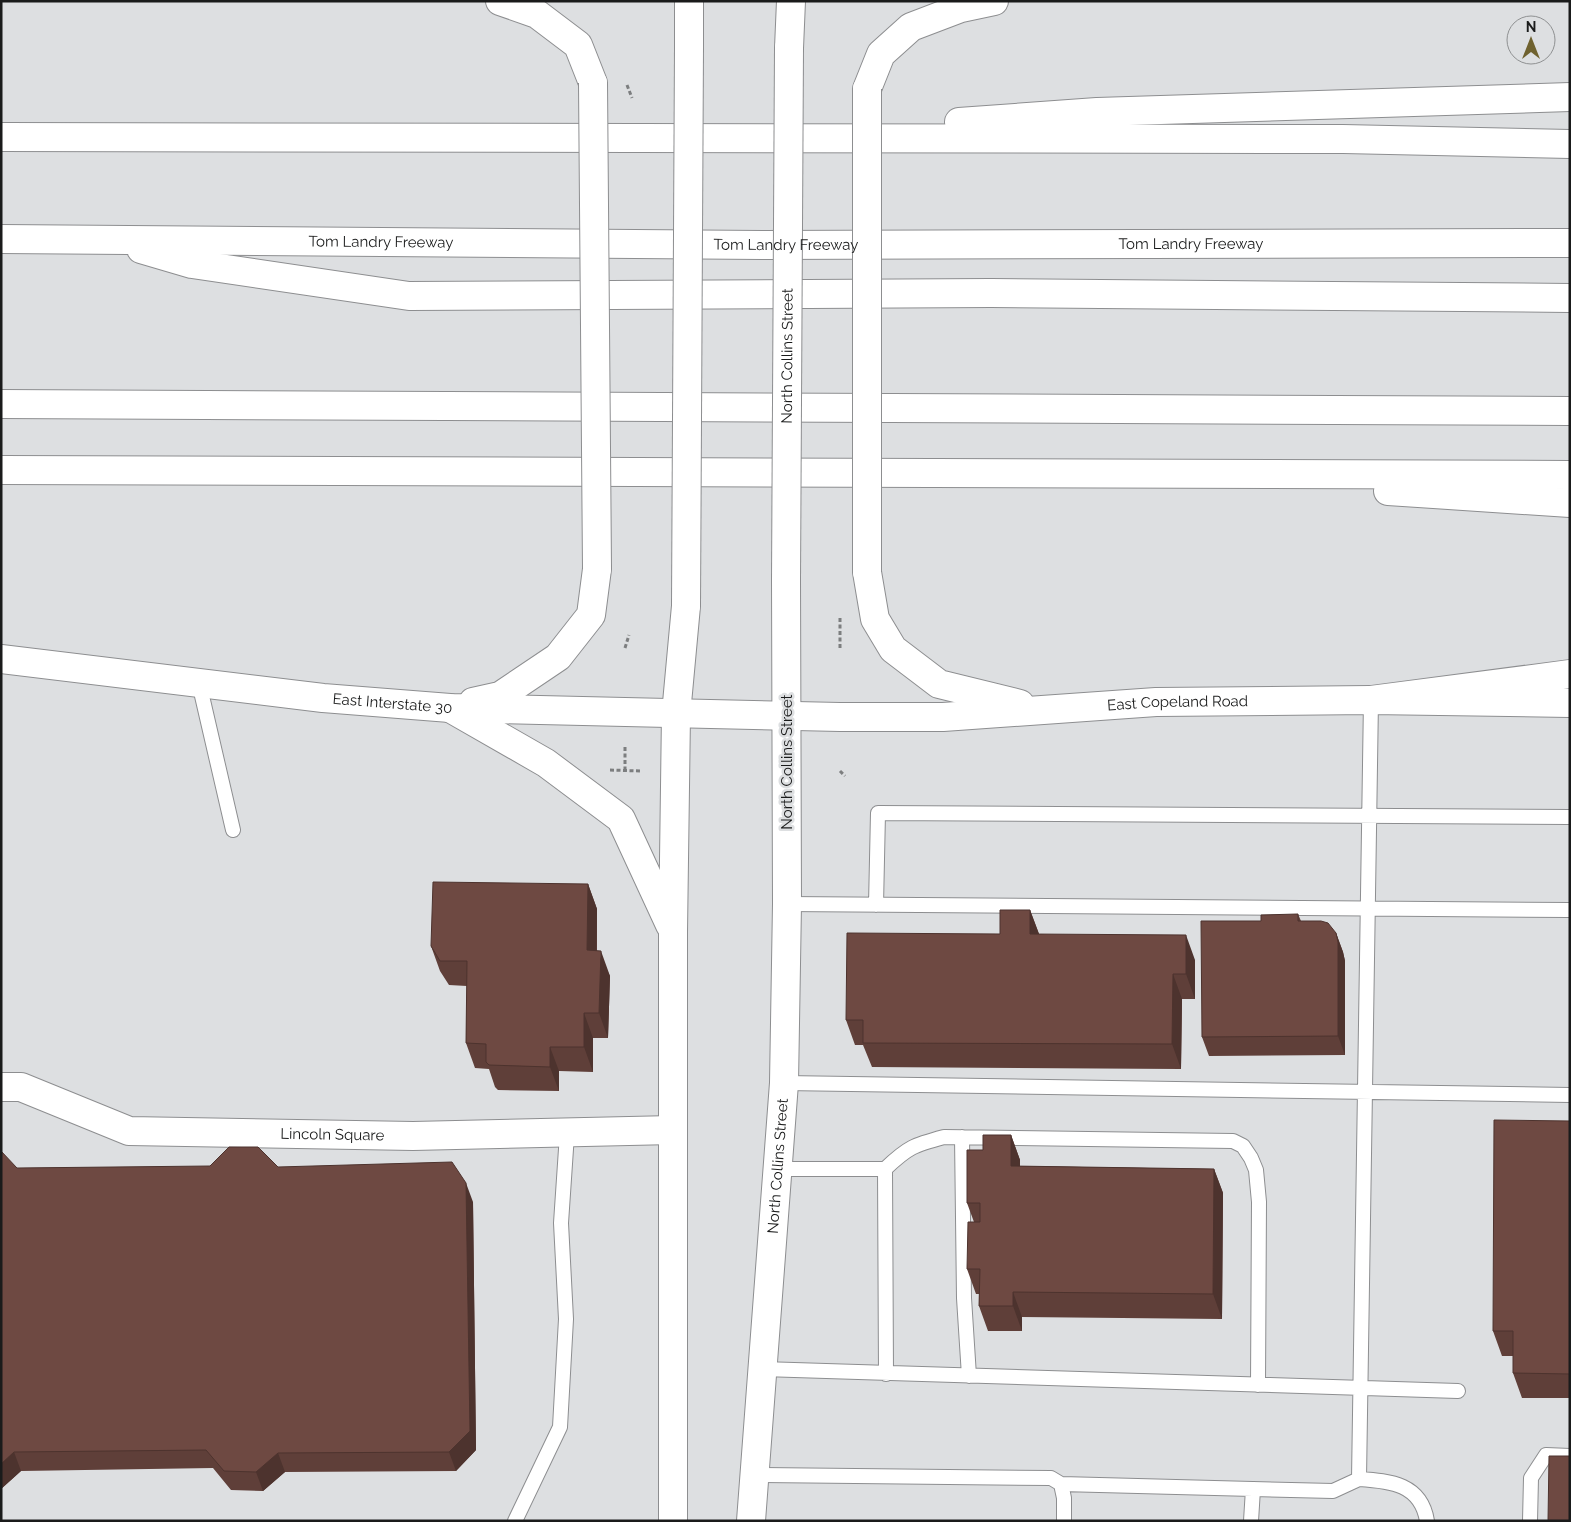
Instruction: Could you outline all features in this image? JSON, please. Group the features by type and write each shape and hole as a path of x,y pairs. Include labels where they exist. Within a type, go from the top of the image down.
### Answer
{"main road":[{"path":"450,708 500,696 558,657 591,615 597,569 593,83 578,45 537,14 500,1"},
{"path":"673,1521 673,932 676,714 686,606 690,1"},
{"name":"North Collins Street","path":"751,1521 784,1083 787,904 786,580 789,48 792,1"},
{"path":"994,1 961,8 911,27 881,54 867,89 867,572 875,619 893,649 939,684 1044,710"},
{"path":"748,138 1097,112 1570,97"},
{"path":"1,137 1343,139 1570,144"},
{"name":"Tom Landry Freeway","path":"1,238 752,245 1570,243"},
{"path":"109,240 192,264 409,296 990,293 1570,298"},
{"path":"1,404 1570,411"},
{"path":"1,470 1570,474"},
{"path":"1,477 183,470"},
{"path":"1102,473 1570,503"},
{"name":"East Interstate 30","path":"1,658 323,698 450,708 786,716"},
{"path":"1371,700 1570,674"},
{"name":"East Copeland Road","path":"786,716 943,717 1156,702 1371,700 1570,703"},
{"path":"450,708 546,763 620,819 673,932"},
{"name":"Lincoln Square","path":"1,1087 21,1087 129,1131 413,1136 567,1134 673,1130"}],"lane":[{"path":"199,683 233,830"},
{"path":"1359,1479 1366,909 1371,700"},
{"path":"876,905 878,812 1368,814 1570,817"},
{"path":"787,904 1570,910"},
{"path":"784,1083 1570,1095"},
{"path":"515,1521 560,1427 566,1318 561,1223 567,1134"},
{"path":"962,1136 964,1298 969,1376"},
{"path":"777,1169 885,1169 904,1151 916,1144 944,1137 1233,1141 1243,1146 1256,1170 1259,1202 1258,1385"},
{"path":"885,1169 886,1374"},
{"path":"762,1370 1458,1391"},
{"path":"1530,1521 1531,1478 1546,1455 1570,1456"},
{"path":"755,1475 1052,1478 1061,1484 1334,1491 1359,1479 1392,1483 1416,1494 1427,1521"},
{"path":"1061,1484 1064,1498 1064,1521"},
{"path":"1251,1521 1253,1488"}],"path":[{"path":"625,648 629,634"},
{"path":"625,747 625,771 641,771"},
{"path":"840,771 845,776"}],"building":[{"path":"433,882 588,884 587,950 601,951 599,1013 584,1013 584,1047 550,1047 550,1067 489,1065 486,1062 486,1044 466,1043 467,961 440,961 431,946"},
{"path":"1000,910 1030,910 1030,934 1186,935 1186,974 1173,974 1172,1044 863,1043 863,1020 846,1020 847,933 1000,934"},
{"path":"1298,914 1298,921 1321,921 1328,923 1336,933 1338,942 1338,1036 1202,1037 1201,921 1261,921 1261,915"},
{"path":"1494,1120 1570,1121 1570,1374 1513,1373 1513,1331 1493,1331"},
{"path":"983,1135 1011,1135 1011,1166 1214,1169 1213,1294 1013,1292 1013,1306 979,1306 980,1269 967,1269 968,1222 980,1222 980,1203 967,1203 967,1150 983,1150"},
{"path":"229,1147 258,1147 278,1167 452,1162 466,1183 470,1431 449,1452 278,1453 256,1472 224,1471 206,1450 14,1452 1,1464 1,1151 17,1168 210,1166"},
{"path":"1549,1456 1570,1456 1570,1521 1548,1521"}]}
